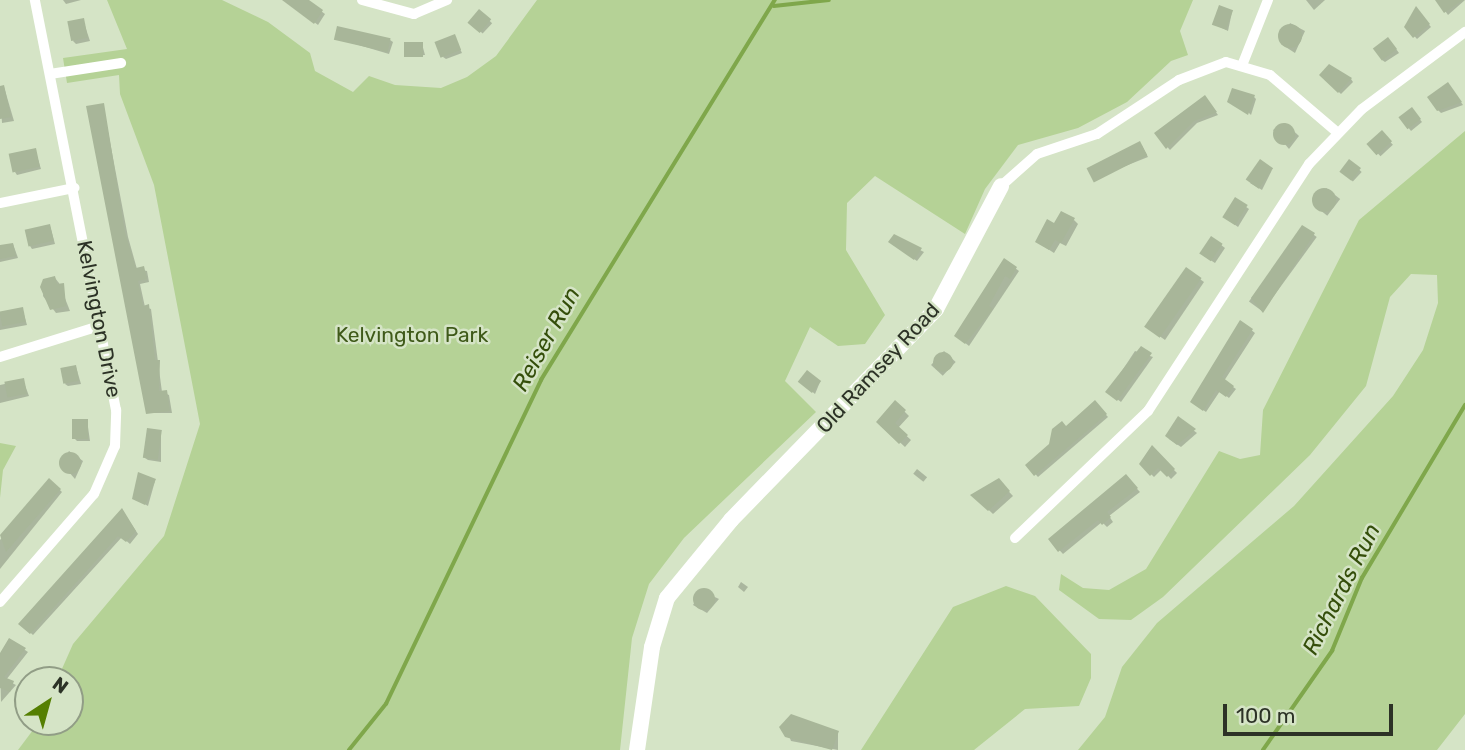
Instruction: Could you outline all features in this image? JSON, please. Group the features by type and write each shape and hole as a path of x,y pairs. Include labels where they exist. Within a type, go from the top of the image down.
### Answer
{"street":[{"name":"Kelvington Drive","path":"0,602 94,494 108,469 116,410 35,0"},
{"path":"362,0 414,14 447,0"},
{"path":"1268,0 1243,63 1287,87 1338,133"},
{"path":"1015,538 1148,411 1293,185 1338,133 1465,32"},
{"name":"Old Ramsey Road","path":"637,750 652,647 667,598 731,520 936,309 1002,186 1026,160 1097,134 1208,66 1243,63"},
{"path":"50,74 121,64"},
{"path":"0,203 74,188"},
{"path":"0,358 99,326"}],"green space":[{"name":"Kelvington Park","path":"107,0 222,0 268,22 310,53 315,71 353,92 369,76 395,85 441,88 467,77 496,56 537,0 1193,0 1180,31 1188,55 1171,61 1127,102 1078,128 1018,145 985,189 965,234 875,176 847,203 846,250 885,315 865,344 838,346 810,327 785,381 816,412 684,538 649,584 632,638 620,750 18,750 28,736 84,736 84,666 63,666 73,644 164,536 200,424 154,185 120,94 119,75 67,83 63,58 127,49"},
{"path":"1465,131 1465,714 1437,750 1078,750 1105,717 1122,667 1157,623 1294,506 1393,396 1423,350 1438,303 1437,275 1411,274 1390,297 1366,386 1310,455 1163,597 1131,620 1099,619 1059,590 1061,574 1083,588 1109,590 1146,569 1219,451 1240,459 1260,455 1263,410 1359,220"},
{"path":"0,443 16,446 3,470 0,498"},
{"path":"1006,586 1035,596 1091,654 1091,678 1079,706 1025,709 974,750 861,750 953,607"}],"building":[{"path":"282,0 309,0 323,10 314,24"},
{"path":"1435,0 1463,0 1444,13"},
{"path":"1219,5 1233,10 1226,30 1212,25"},
{"path":"1416,6 1430,24 1413,38 1404,27"},
{"path":"479,9 491,19 480,33 467,23"},
{"path":"84,18 88,38 71,41 67,21"},
{"path":"1290,24 1298,28 1302,36 1298,44 1290,48 1282,44 1278,36 1282,28"},
{"path":"337,26 391,38 387,52 334,40"},
{"path":"455,34 461,50 441,58 434,42"},
{"path":"1388,37 1397,49 1382,60 1373,48"},
{"path":"404,42 423,42 423,57 404,57"},
{"path":"1329,64 1352,78 1338,93 1319,75"},
{"path":"1448,82 1462,102 1437,111 1427,97"},
{"path":"4,85 11,117 0,119 0,86"},
{"path":"1232,88 1255,95 1248,115 1227,102"},
{"path":"1205,95 1217,112 1194,121 1166,149 1154,133"},
{"path":"104,103 125,233 136,268 144,266 147,279 138,281 143,306 149,304 155,360 160,360 159,391 167,390 170,411 146,414 86,106"},
{"path":"1412,107 1421,119 1407,129 1398,117"},
{"path":"1280,123 1288,123 1295,130 1295,138 1288,145 1280,145 1273,138 1273,130"},
{"path":"1382,130 1392,141 1376,155 1366,144"},
{"path":"1140,141 1147,155 1094,182 1087,168"},
{"path":"36,148 40,167 13,172 9,154"},
{"path":"1260,159 1273,168 1259,189 1246,179"},
{"path":"1349,159 1361,168 1351,181 1339,172"},
{"path":"1324,188 1332,192 1336,200 1332,208 1324,212 1316,208 1312,200 1316,192"},
{"path":"1235,197 1248,205 1235,225 1222,217"},
{"path":"1061,211 1075,218 1061,243 1055,240 1049,250 1035,242 1047,219 1054,223"},
{"path":"50,224 54,241 28,246 25,230"},
{"path":"1302,225 1315,233 1263,313 1251,298"},
{"path":"894,234 922,248 914,260 888,242"},
{"path":"1211,236 1223,244 1211,261 1199,253"},
{"path":"13,243 16,256 0,259 0,245"},
{"path":"1004,258 1017,267 1010,279 1005,276 989,306 993,309 965,344 954,336"},
{"path":"1186,267 1202,278 1160,338 1144,327"},
{"path":"55,276 57,284 64,283 66,306 50,310 40,287 43,279"},
{"path":"23,307 26,322 2,326 0,311"},
{"path":"1240,320 1253,329 1222,377 1234,386 1226,397 1216,390 1203,411 1190,402"},
{"path":"1141,346 1152,353 1117,401 1105,392"},
{"path":"943,352 950,355 953,362 950,369 943,372 936,369 933,362 936,355"},
{"path":"76,365 79,381 63,384 60,368"},
{"path":"807,370 821,381 812,393 798,382"},
{"path":"24,378 27,394 7,398 4,382"},
{"path":"895,400 906,410 895,423 908,435 899,444 876,422"},
{"path":"1095,400 1107,414 1034,476 1025,465 1049,444 1052,429 1062,421 1066,426"},
{"path":"1178,416 1196,429 1177,445 1165,436"},
{"path":"72,419 88,419 88,439 72,439"},
{"path":"147,428 162,430 158,460 143,458"},
{"path":"1152,445 1175,469 1167,477 1158,468 1150,476 1139,464"},
{"path":"70,452 80,459 81,463 74,473 70,474 60,467 59,463 66,453"},
{"path":"138,472 156,479 145,505 132,499"},
{"path":"1126,474 1138,488 1107,512 1111,517 1102,525 1098,520 1058,552 1048,539"},
{"path":"49,478 61,489 6,552 0,535"},
{"path":"999,478 1010,491 988,511 970,495"},
{"path":"122,508 136,531 126,542 118,536 30,634 18,624"},
{"path":"704,588 712,591 715,599 712,607 704,610 696,607 693,599 696,591"},
{"path":"9,638 26,648 4,677 14,681 10,692 0,688 0,653"},
{"path":"791,714 839,731 832,750 785,737 779,727"}],"waterway":[{"name":"Reiser Run","path":"349,750 386,704 541,380 775,0"},
{"name":"Reiser Run","path":"774,6 829,0"},
{"name":"Richards Run","path":"1263,750 1332,651 1362,578 1465,405"}]}
